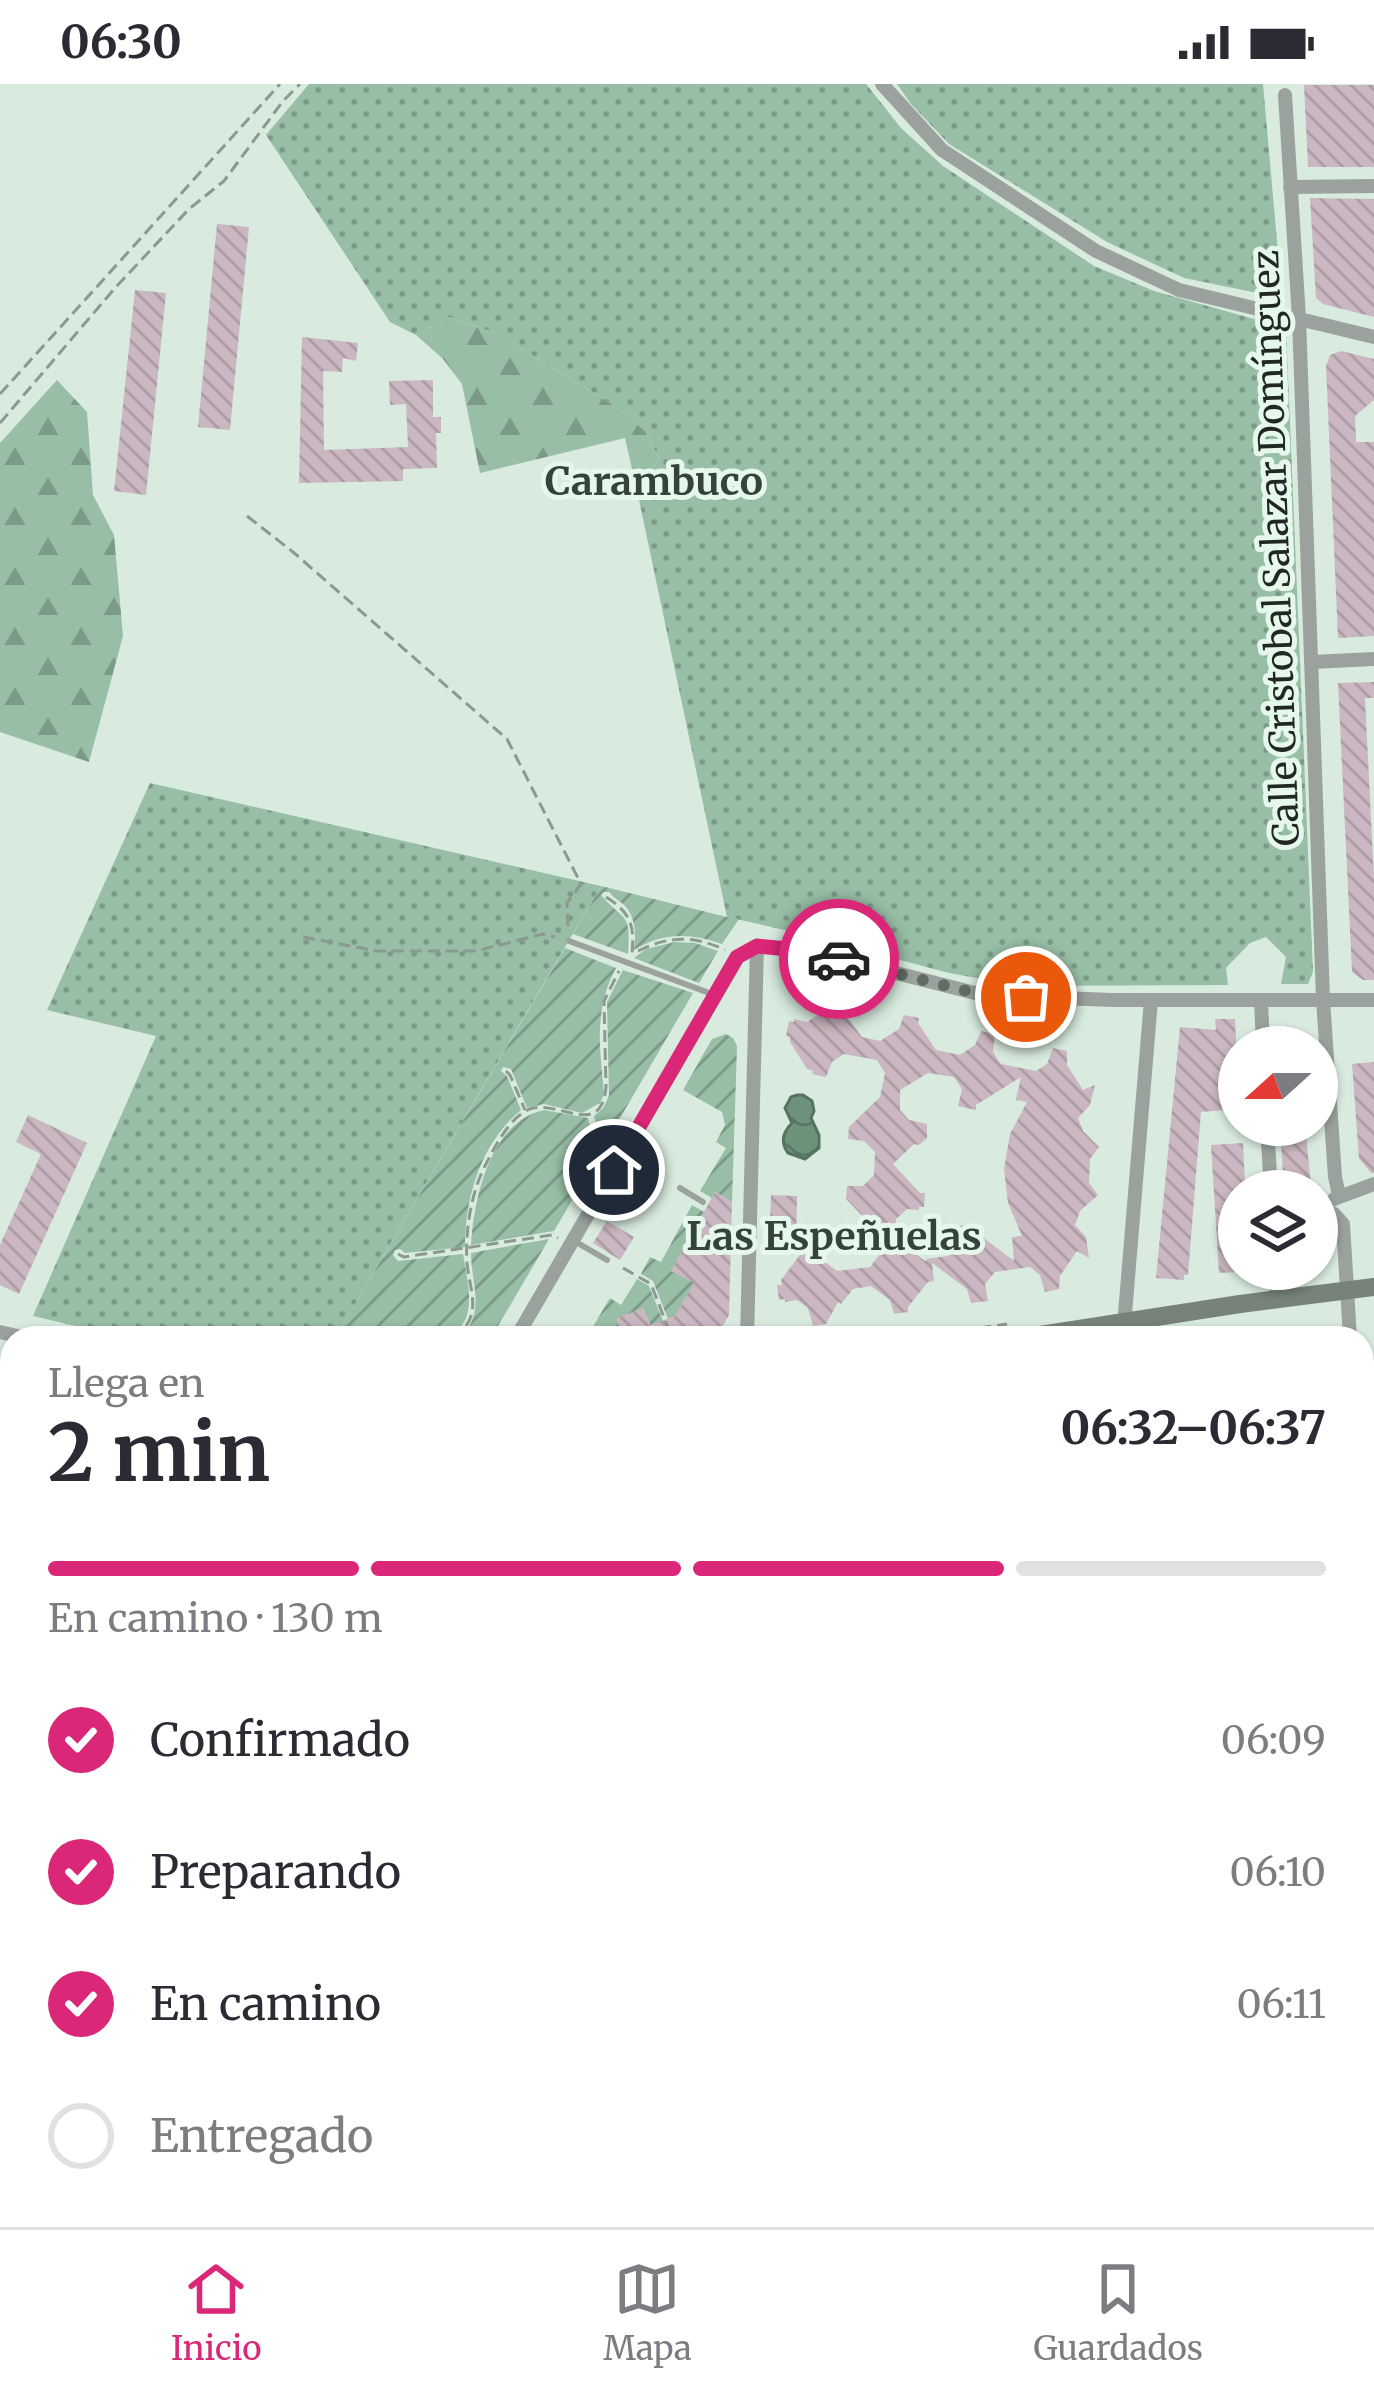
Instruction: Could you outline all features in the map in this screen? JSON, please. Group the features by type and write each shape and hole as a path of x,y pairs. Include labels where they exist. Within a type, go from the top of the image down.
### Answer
{"street":[{"path":"883,84 942,150 1096,250 1179,290 1374,337"},
{"name":"Calle Cristobal Salazar Domínguez","path":"1285,95 1299,318 1323,999 1339,1195"},
{"path":"1290,187 1374,186"},
{"path":"1312,662 1374,659"},
{"path":"523,1326 737,957 757,946 809,951 983,995 1374,1000"},
{"path":"747,1326 757,946"},
{"path":"1124,1326 1151,1000"},
{"path":"1261,1000 1262,1026"},
{"path":"1339,1195 1374,1184"},
{"path":"1338,1218 1343,1224 1349,1326"},
{"path":"1144,1326 1277,1299 1374,1287"},
{"path":"1277,1290 1277,1299"}],"lane":[{"path":"569,941 628,958 715,995"},
{"path":"680,1188 703,1202"},
{"path":"572,1242 607,1260"}],"path":[{"path":"0,394 280,84"},
{"path":"0,423 103,301 189,209 224,182 299,84"},
{"path":"247,516 507,739 581,884 567,903 569,941 543,934 476,951 377,951 303,937"},
{"path":"466,1326 473,1307 468,1249 471,1205 484,1167 525,1111 550,1108 585,1115 605,1100 604,1001 628,958 632,925 628,914 606,897"},
{"path":"628,958 670,938 704,941 737,957"},
{"path":"506,1071 525,1111"},
{"path":"398,1254 404,1257 552,1235 572,1242"},
{"path":"623,1268 651,1284 667,1326"}],"green space":[{"path":"309,84 866,84 901,128 943,166 1094,266 1154,291 1286,328 1313,972 1308,984 1281,984 1286,957 1266,937 1250,943 1226,968 1228,985 1021,986 949,973 727,917 638,495 659,458 645,431 618,408 498,334 449,317 416,335 390,322 266,135"},
{"path":"897,84 1263,84 1282,298 1184,278 1107,242 949,144"},
{"path":"449,317 498,334 618,408 645,431 659,458 638,495 625,438 480,473 462,384 416,335"},
{"path":"57,380 87,412 93,495 114,535 123,636 89,762 0,732 0,443"},
{"path":"150,783 601,886 342,1326 76,1326 33,1316 156,1036 47,1010"},
{"path":"601,886 739,919 722,944 677,936 634,950 630,914 604,892 601,895 627,924 628,954 573,934"},
{"path":"675,942 718,951 699,983 634,958 646,949"},
{"path":"565,948 616,968 601,1015 604,1094 600,1103 582,1113 544,1104 527,1108 511,1069 503,1067 521,1110 495,1138 478,1172 465,1247 395,1250 398,1261 463,1254 469,1302 463,1324 342,1326"},
{"path":"623,970 693,993 602,1149 594,1116 609,1096 607,1002"},
{"path":"726,1034 737,1046 732,1202 715,1192 712,1198 700,1191 726,1148 716,1142 725,1125 722,1112 683,1090 712,1039"},
{"path":"544,1110 588,1118 597,1158 554,1231 471,1245 481,1184 498,1145 525,1117"},
{"path":"692,1205 704,1212 672,1270 705,1289 698,1301 687,1295 680,1307 685,1311 668,1319 653,1281 641,1274 650,1257 661,1262"},
{"path":"549,1239 498,1326 470,1326 476,1298 471,1253"},
{"path":"637,1279 649,1286 665,1326 651,1326 643,1308 617,1319 620,1326 593,1326 610,1298 621,1305"}],"water":[{"path":"797,1095 812,1101 811,1118 819,1135 819,1148 805,1159 788,1153 783,1141 792,1123 785,1108"}],"building":[{"path":"1304,85 1374,85 1374,167 1308,167"},
{"path":"1310,198 1374,199 1374,317 1316,298"},
{"path":"217,224 249,227 230,430 198,427"},
{"path":"135,290 166,293 146,495 114,491"},
{"path":"302,337 358,343 356,361 343,358 342,372 323,371 324,450 408,447 406,404 390,405 389,381 433,380 433,417 441,417 441,433 436,433 437,468 403,469 403,481 299,483"},
{"path":"1341,351 1374,359 1374,400 1355,416 1356,442 1374,442 1374,636 1338,638 1326,366 1330,355"},
{"path":"1374,682 1374,698 1365,698 1374,980 1363,980 1352,972 1338,683"},
{"path":"824,998 834,1000 862,1037 880,1041 899,1029 904,1015 919,1018 936,1050 960,1055 975,1045 981,1031 995,1034 993,1052 1001,1064 1036,1071 1047,1064 1053,1048 1067,1051 1067,1065 1083,1090 1095,1085 1090,1105 1078,1118 1099,1147 1090,1159 1089,1183 1098,1195 1080,1211 1075,1225 1086,1237 1089,1258 1077,1251 1060,1276 1059,1289 1045,1292 1040,1275 1030,1267 995,1272 985,1284 988,1301 971,1303 967,1289 932,1263 934,1281 928,1282 908,1312 894,1314 890,1300 871,1286 853,1289 838,1302 826,1324 813,1326 808,1308 797,1300 779,1300 777,1285 782,1285 805,1248 820,1246 825,1262 837,1271 870,1267 879,1255 876,1230 846,1199 847,1186 863,1186 874,1175 875,1152 864,1141 848,1139 849,1127 880,1097 885,1073 877,1060 844,1054 832,1062 826,1077 812,1074 786,1036 789,1021 807,1022 818,1015","holes":["928,1073 954,1077 962,1089 958,1106 976,1110 976,1105 1021,1077 1016,1100 1027,1102 1010,1134 1004,1169 1008,1203 1022,1236 1012,1237 1014,1261 972,1229 972,1224 954,1227 957,1245 948,1256 925,1261 896,1239 896,1219 907,1209 924,1207 925,1193 893,1164 927,1138 927,1124 909,1120 900,1110 900,1090"]},
{"path":"1215,1019 1235,1019 1235,1026 1218,1026 1218,1111 1201,1112 1188,1275 1184,1280 1156,1278 1180,1027 1216,1030"},
{"path":"1374,1062 1371,1173 1359,1158 1352,1064"},
{"path":"28,1115 87,1143 19,1294 0,1285 0,1245 41,1154 16,1142"},
{"path":"1211,1145 1243,1146 1244,1170 1218,1170 1218,1257"},
{"path":"1281,1146 1307,1146 1310,1170 1283,1170"},
{"path":"715,1192 732,1202 729,1315 723,1326 620,1326 617,1318 643,1308 650,1325 675,1316 694,1283 671,1271"},
{"path":"771,1195 797,1196 796,1249 769,1248"},
{"path":"607,1221 634,1237 620,1260 593,1243"}],"way so far":[{"path":"839,959 983,995 1026,997"}],"district":[{"name":"Carambuco","path":"654,481"},
{"name":"Las Espeñuelas","path":"834,1236"}],"route":[{"path":"614,1170 737,957 757,946 839,959"}]}
